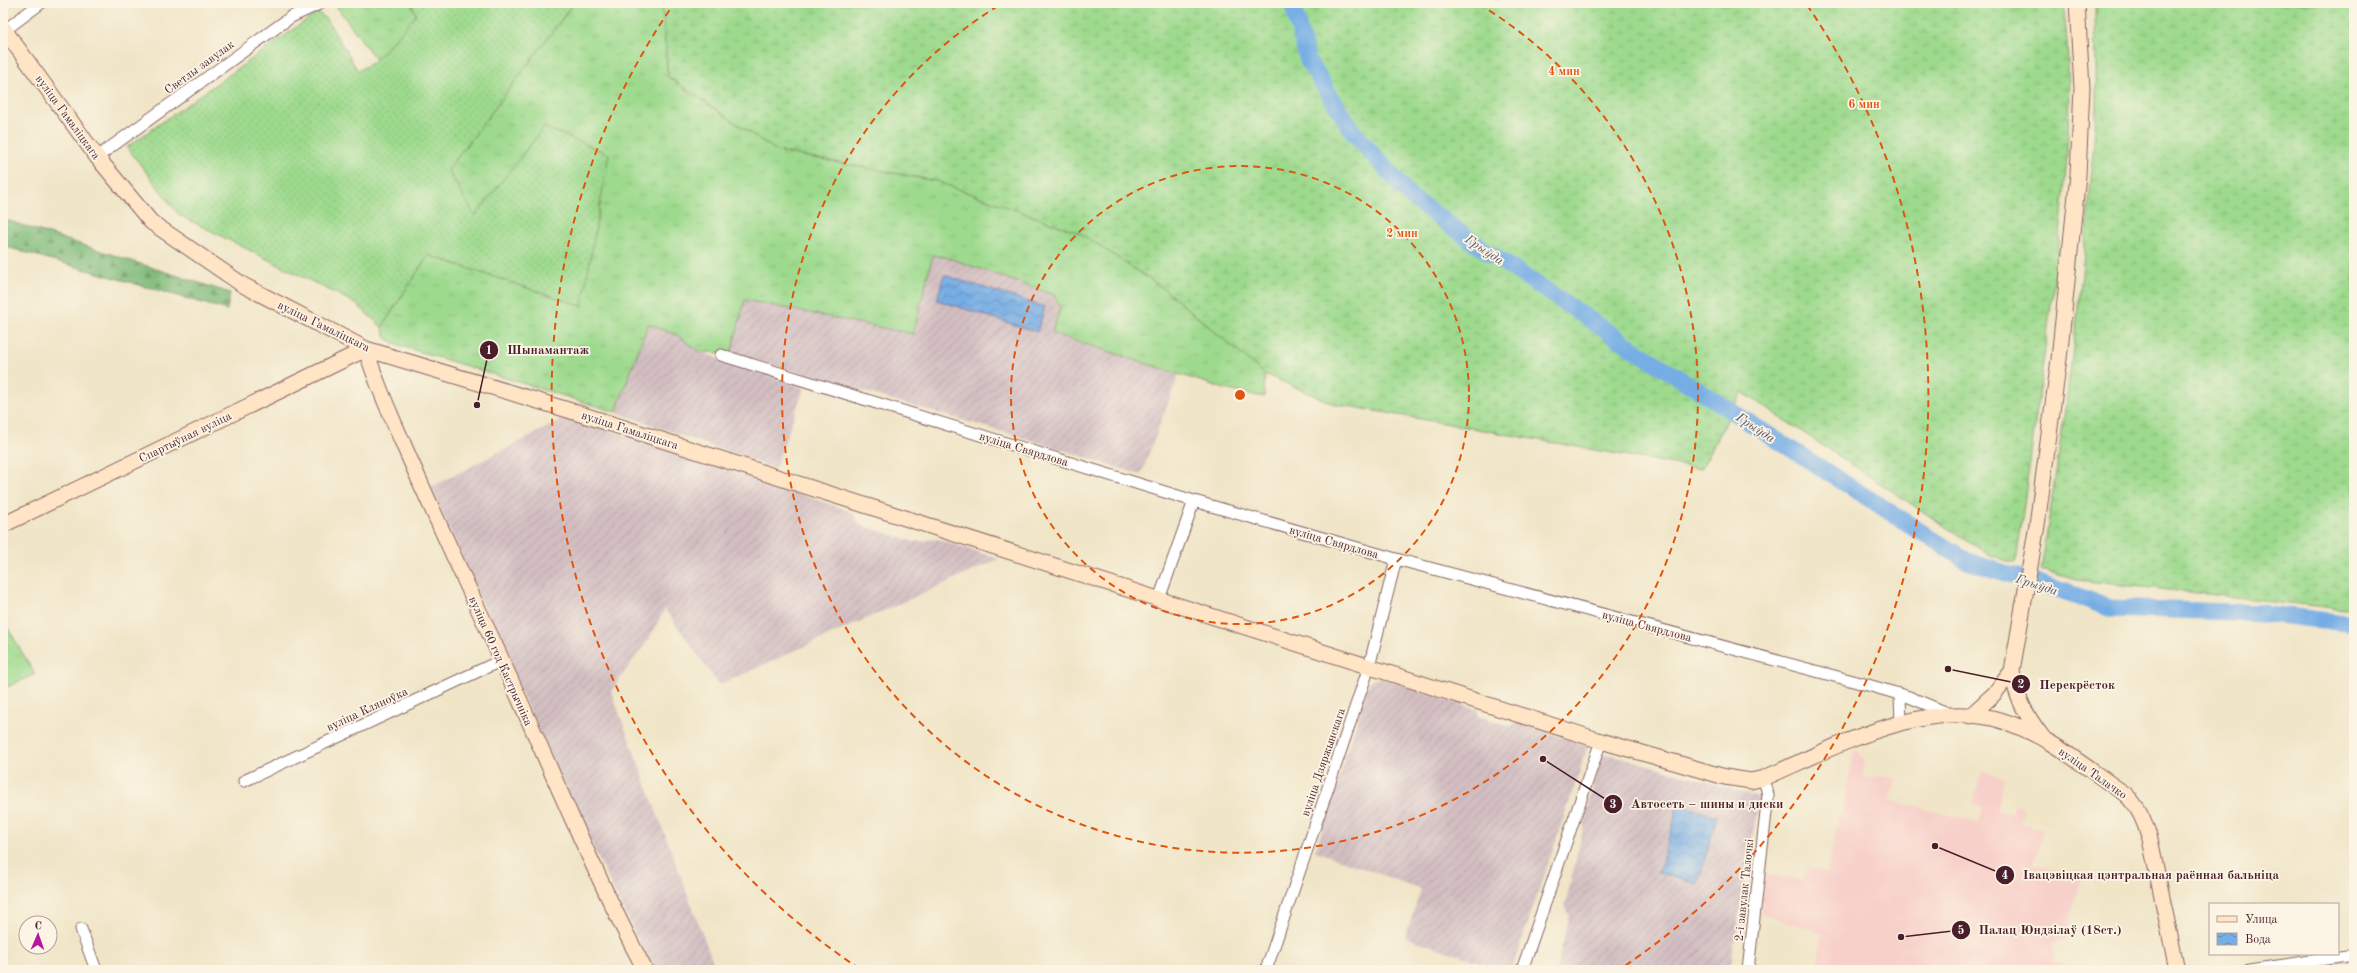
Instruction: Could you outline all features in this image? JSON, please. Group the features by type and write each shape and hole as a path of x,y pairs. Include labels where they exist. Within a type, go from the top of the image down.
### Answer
{"street":[{"path":"4,29 41,3"},
{"path":"2044,740 2021,703 2014,686 2012,671 2022,624 2037,525 2059,359 2078,175 2082,88 2077,3"},
{"name":"Светлы завулак","path":"97,157 291,17 319,4"},
{"name":"вуліца Гамаліцкага","path":"4,29 97,157 151,222 243,285 366,349 816,489"},
{"name":"Спартыўная вуліца","path":"3,525 366,349"},
{"name":"вуліца 60 год Кастрычніка","path":"366,349 372,370 421,484 502,660 583,845 645,970"},
{"name":"вуліца Свярдлова","path":"721,355 1194,501 1396,560 1900,695 1952,715"},
{"name":"вуліца Свярдлова","path":"816,489 1601,740 1725,777 1751,781 1764,778 1863,736 1901,724 1952,715 2003,721"},
{"path":"1159,599 1194,501"},
{"name":"вуліца Дзяржынскага","path":"1266,970 1369,666 1396,560"},
{"name":"вуліца Кляноўка","path":"244,781 502,660"},
{"path":"1970,716 1994,694 2012,671"},
{"path":"1900,695 1901,724"},
{"name":"вуліца Талачко","path":"2003,721 2044,740 2125,794 2136,804 2144,818 2150,839 2177,970"},
{"path":"1522,970 1601,740"},
{"name":"2-і завулак Талочкі","path":"1748,970 1768,795 1764,778"},
{"path":"81,929 96,970"},
{"path":"2250,970 2354,955"}],"shaded area":[{"path":"933,255 948,258 1054,295 1061,308 1053,333 1179,374 1141,475 1034,441 731,353 745,300 913,334"},
{"path":"648,324 677,335 700,352 804,388 775,469 616,412"},
{"path":"567,417 721,465 726,469 852,512 860,525 915,542 937,539 999,559 719,685 665,609 648,640 611,691 716,970 652,970 542,740 431,487"},
{"path":"1380,677 1478,710 1478,716 1511,726 1516,722 1588,746 1512,970 1503,970 1405,937 1421,889 1315,851 1370,681"},
{"path":"1854,749 1865,760 1862,777 1873,779 1874,776 1880,778 1880,775 1896,779 1890,800 1978,823 1982,806 1973,804 1982,770 2005,777 1997,810 2012,813 2015,805 2024,808 2020,823 2043,829 2034,863 2064,872 2083,870 2070,917 2068,940 2054,943 2054,963 2076,965 2075,970 1816,970 1823,933 1760,913 1766,874 1802,881 1808,867 1827,874 1839,815 1843,815"},
{"path":"1605,754 1614,755 1759,797 1730,970 1556,970 1570,915 1565,906 1600,757"}],"green space":[{"path":"334,3 411,3 417,15 376,60"},
{"path":"411,3 574,3 448,170 475,216 544,127 609,154 582,306 428,255 382,327 355,303 179,215 127,147 318,12 327,20 358,71 376,60 416,15"},
{"path":"574,3 662,3 668,77 777,151 936,181 1080,233 1162,287 1265,374 1264,397 1228,390 1052,333 1060,308 1054,295 949,258 933,255 913,334 745,300 731,353 700,352 677,335 648,324 616,412 398,345 386,338 382,327 428,255 582,306 544,127 475,217 448,170"},
{"path":"662,3 2063,3 2069,82 2063,202 2054,281 2016,563 1990,556 1742,392 1701,469 1331,403 1265,374 1162,287 1080,233 936,181 777,151 668,77"},
{"path":"2095,3 2350,3 2354,7 2354,610 2077,580 2041,570 2067,398 2087,224 2096,109"},
{"path":"3,219 230,293 227,310 3,246"},
{"path":"3,620 35,674 3,689"}],"water":[{"path":"944,275 1045,307 1037,332 937,300"},
{"path":"1678,805 1717,816 1698,884 1659,873"}],"waterway":[{"name":"Грыўда","path":"1292,3 1308,61 1354,133 1411,197 1479,246 1640,353 1967,561 2072,594 2109,608 2261,613 2354,624"}],"place":[{"name":"Шынамантаж","path":"477,405"},
{"name":"Перекрёсток","path":"1948,669"},
{"name":"Автосеть – шины и диски","path":"1543,759"},
{"name":"Івацэвіцкая цэнтральная раённая бальніца","path":"1935,846"},
{"name":"Палац Юндзілаў (18ст.)","path":"1901,937"}]}
